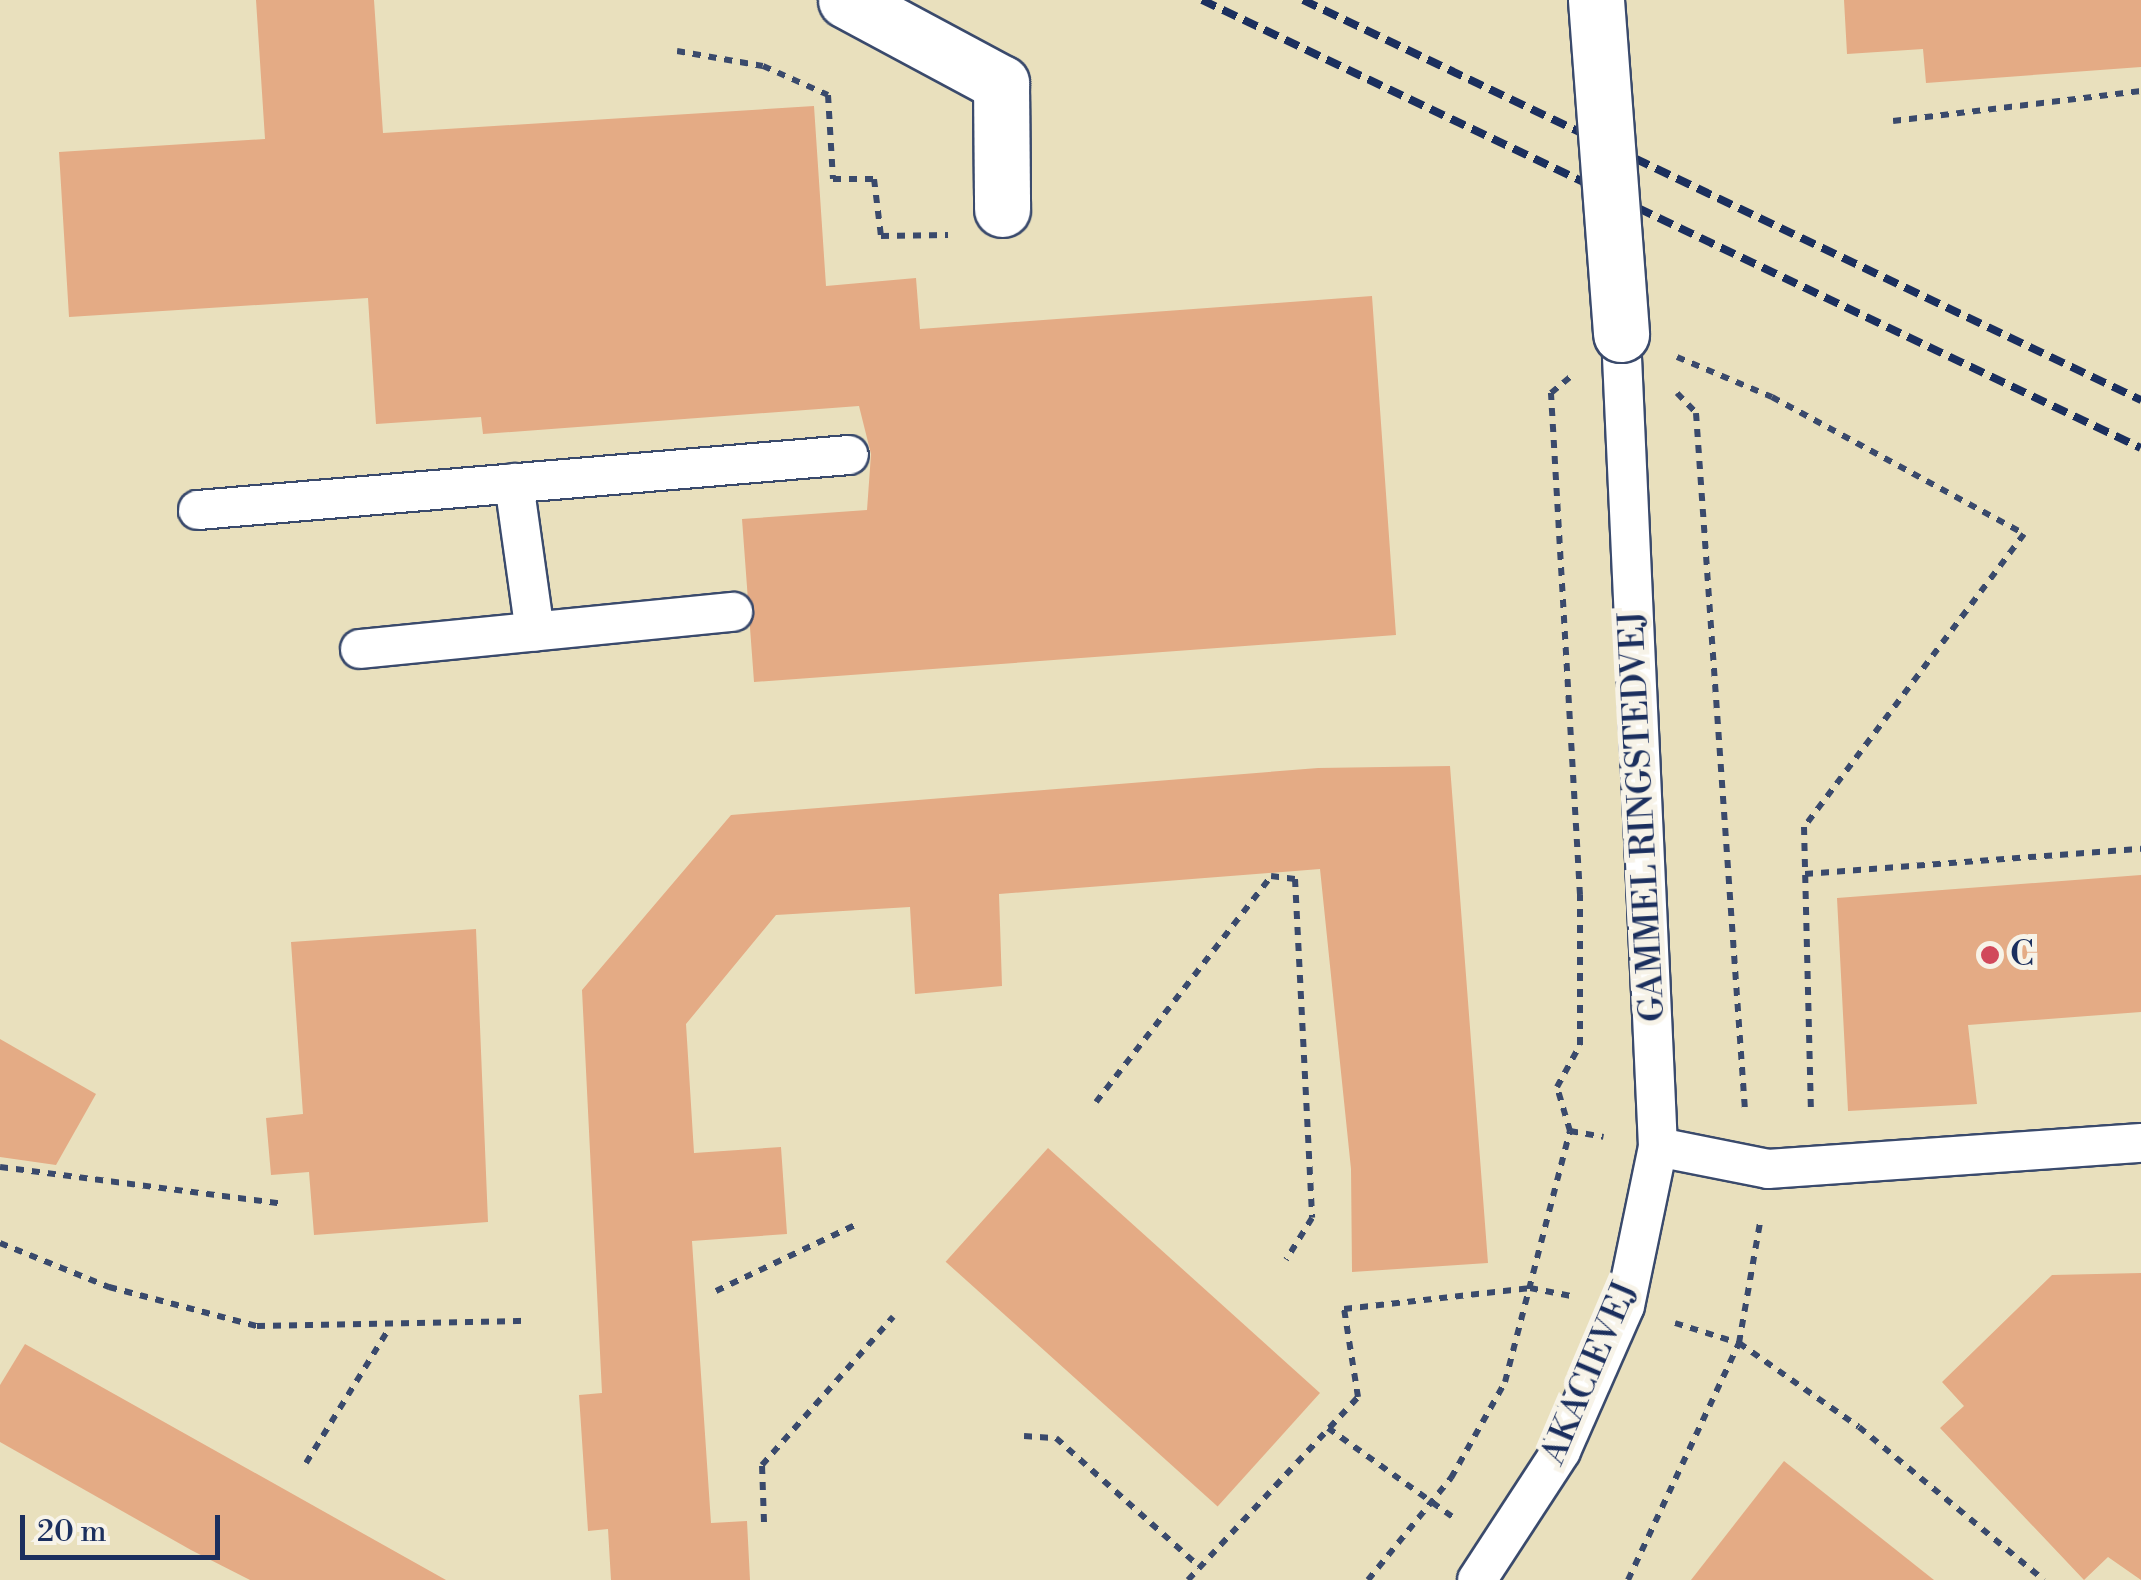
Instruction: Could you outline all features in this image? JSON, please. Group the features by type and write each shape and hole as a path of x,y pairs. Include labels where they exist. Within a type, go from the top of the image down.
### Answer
{"street":[{"path":"846,0 1002,83 1002,209"},
{"name":"GAMMEL RINGSTEDVEJ","path":"1596,0 1634,348"}],"lane":[{"name":"GAMMEL RINGSTEDVEJ","path":"1634,348 1658,1147"},
{"path":"198,510 849,455"},
{"path":"514,483 535,632"},
{"path":"360,649 733,612"},
{"path":"1658,1147 1768,1169 2141,1144"},
{"name":"AKACIEVEJ","path":"1478,1580 1561,1451 1624,1306 1658,1147"}],"path":[{"path":"677,51 763,66 828,95 833,179 874,179 881,236 956,235 1002,209"},
{"path":"1893,121 2141,90"},
{"path":"1628,1580 1739,1343 1768,1169 1747,1130 1696,413 1634,348"},
{"path":"1368,1580 1431,1502 1505,1382 1570,1131 1557,1087 1580,1045 1551,393 1634,348 1672,354 1772,397 2024,534 1804,827 1813,1168"},
{"path":"1806,874 2141,850"},
{"path":"1096,1102 1270,876 1295,878 1312,1218 1286,1260"},
{"path":"0,1166 283,1204"},
{"path":"716,1290 854,1225"},
{"path":"0,1243 109,1287 257,1326 389,1329 527,1321"},
{"path":"1188,1580 1358,1398 1344,1310 1530,1288 1624,1306 1739,1343 1859,1427 2044,1580"},
{"path":"764,1522 762,1466 893,1316"},
{"path":"306,1462 389,1329"},
{"path":"1328,1428 1431,1502"},
{"path":"1024,1436 1056,1438 1200,1567"}],"building":[{"path":"256,0 374,0 383,133 814,106 826,286 916,278 920,329 1372,296 1396,635 754,682 742,519 867,510 871,454 859,406 483,434 481,417 376,424 368,298 69,317 59,152 265,139"},
{"path":"1844,0 2141,0 2141,67 1926,83 1923,49 1847,54"},
{"path":"1450,766 1488,1263 1352,1272 1351,1169 1320,869 999,894 1002,986 915,994 910,907 776,915 686,1024 694,1153 781,1147 787,1234 692,1241 711,1523 747,1521 750,1580 611,1580 608,1529 588,1531 579,1395 602,1393 582,990 731,815 1318,768"},
{"name":"C","path":"2141,875 2141,1012 1968,1025 1977,1104 1848,1111 1837,898"},
{"path":"476,929 488,1222 314,1235 309,1172 271,1175 266,1118 303,1114 291,942"},
{"path":"0,1039 96,1094 56,1165 0,1157"},
{"path":"1048,1148 1320,1393 1218,1507 946,1262"},
{"path":"2141,1273 2141,1580 2108,1557 2084,1580 1940,1428 1964,1406 1942,1382 2052,1275"},
{"path":"25,1344 446,1580 250,1580 191,1550 0,1442 0,1385"},
{"path":"1784,1461 1934,1580 1691,1580"}],"railway":[{"path":"1202,0 2141,448"},
{"path":"1303,0 2141,400"}],"place":[{"name":"C","path":"1990,955"}]}
